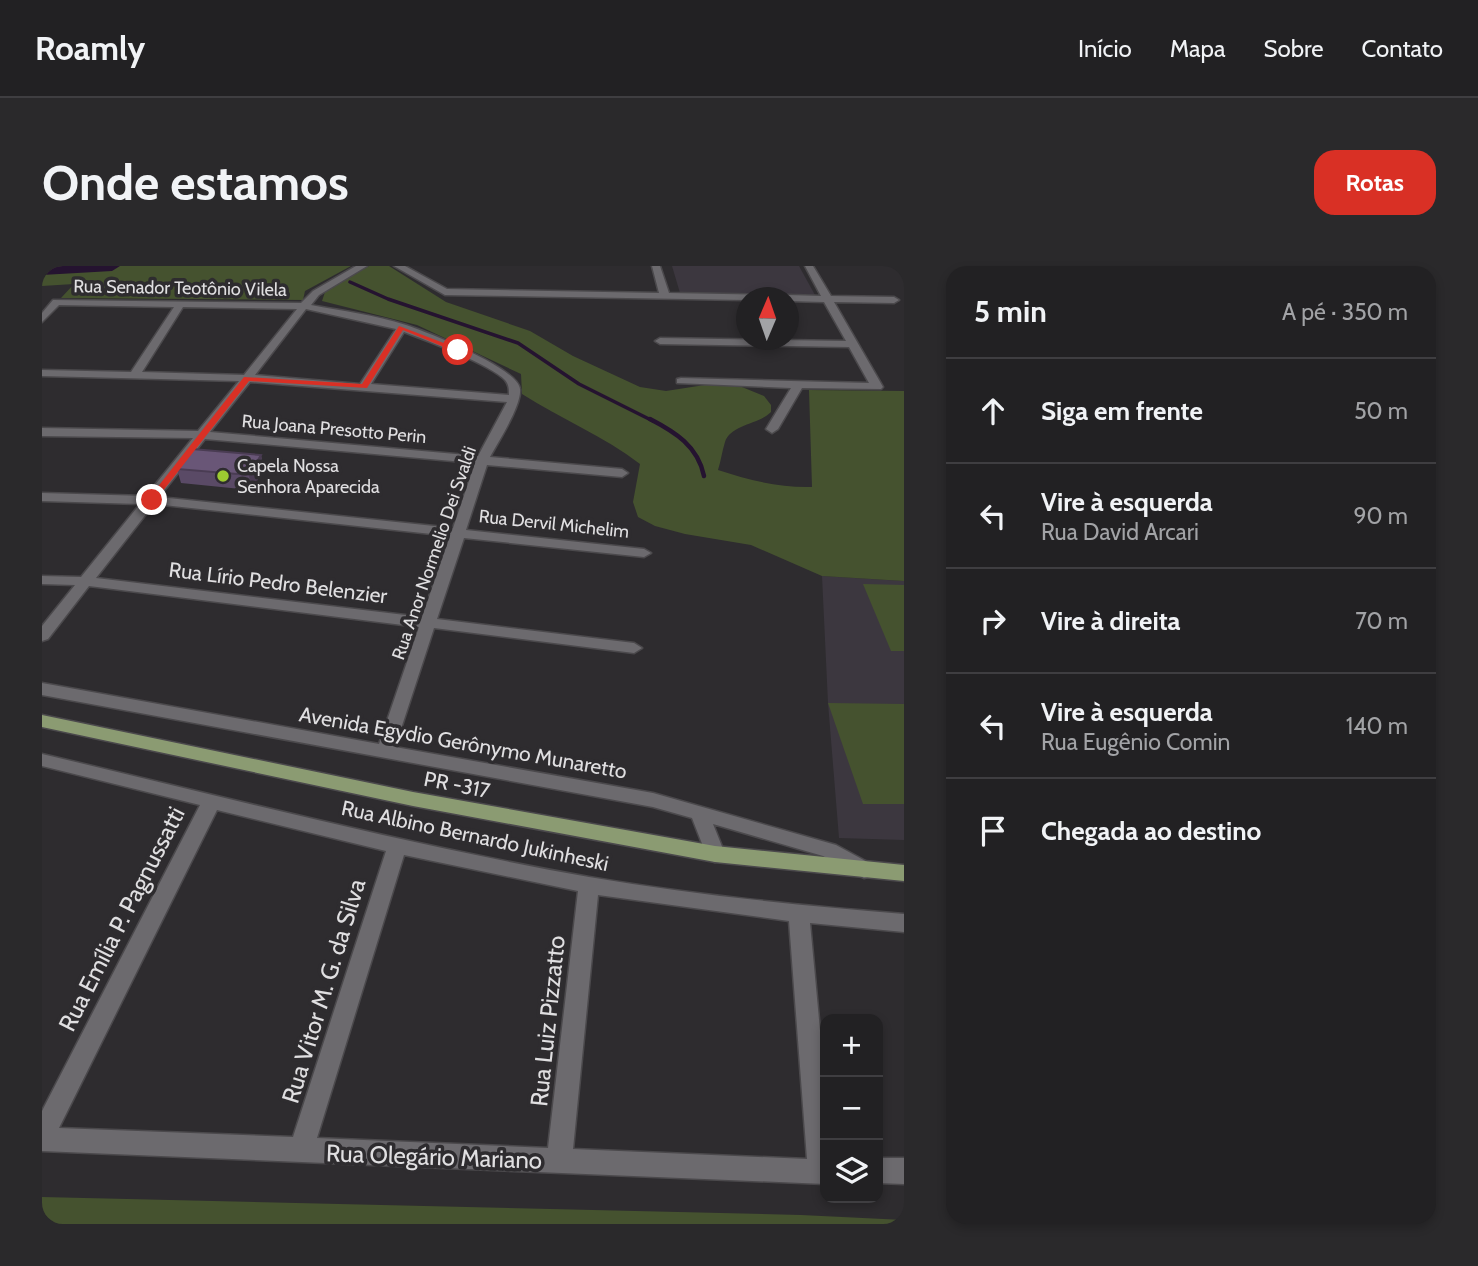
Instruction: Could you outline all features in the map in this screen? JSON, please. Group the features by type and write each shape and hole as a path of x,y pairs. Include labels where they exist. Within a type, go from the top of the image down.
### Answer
{"main road":[{"name":"PR -317","path":"42,721 413,799 715,854 904,873"}],"street":[{"path":"42,636 304,306 316,293 363,266"},
{"path":"397,266 445,292 736,297"},
{"path":"656,266 664,296"},
{"path":"681,381 877,387 809,266"},
{"path":"799,298 894,300"},
{"name":"Rua Senador Teotônio Vilela","path":"42,318 56,302 304,306"},
{"path":"135,374 181,303"},
{"path":"42,373 247,378 514,399 515,387 508,376 458,350 402,327 304,306"},
{"path":"364,386 402,327"},
{"path":"660,341 851,344"},
{"path":"772,429 798,385"},
{"name":"Rua Anor Normelio Dei Svaldi","path":"384,752 484,459 514,399"},
{"name":"Rua Joana Presotto Perin","path":"42,432 202,435 622,473"},
{"name":"Rua Dervil Michelim","path":"42,497 152,500 644,553"},
{"name":"Rua Lírio Pedro Belenzier","path":"42,580 84,581 634,648"},
{"name":"Avenida Egydio Gerônymo Munaretto","path":"42,689 653,800 829,850 867,871"},
{"name":"Rua Albino Bernardo Jukinheski","path":"42,760 397,845 589,885 799,915 904,923"},
{"name":"Rua Emília P. Pagnussatti","path":"42,1138 212,800"},
{"path":"700,815 715,854"},
{"name":"Rua Vitor M. G. da Silva","path":"301,1151 397,845"},
{"name":"Rua Luiz Pizzatto","path":"559,1163 589,885"},
{"path":"799,915 820,1140"},
{"name":"Rua Olegário Mariano","path":"42,1138 559,1163 820,1172"},
{"path":"883,1171 904,1171"}],"shaded area":[{"path":"672,266 799,266 815,295 799,295 799,287 736,287 736,294 680,293"},
{"path":"822,576 904,581 904,840 839,838 828,703"}],"green space":[{"path":"42,266 351,266 305,291 303,300 61,298 74,284 42,286"},
{"path":"369,266 389,266 446,302 530,331 573,356 640,387 666,391 711,384 737,385 764,396 771,405 771,412 728,436 718,470 752,480 776,485 812,487 809,390 904,391 904,581 822,576 751,545 685,534 655,526 638,517 633,502 640,464 522,394 521,374 417,325 322,301 325,292"},
{"path":"863,584 904,585 904,651 891,651"},
{"path":"828,703 904,704 904,804 863,804"},
{"path":"42,1197 801,1215 904,1220 904,1224 42,1224"}],"building":[{"path":"192,449 261,455 249,475 177,469"}],"waterway":[{"path":"42,270 112,266"},
{"path":"350,282 388,299 518,343 579,384 653,421"},
{"path":"650,419 668,429 691,448 704,476"}],"place":[{"name":"Capela Nossa Senhora Aparecida","path":"223,476"}],"route":[{"path":"152,500 247,378 364,386 402,327 458,350"}]}
